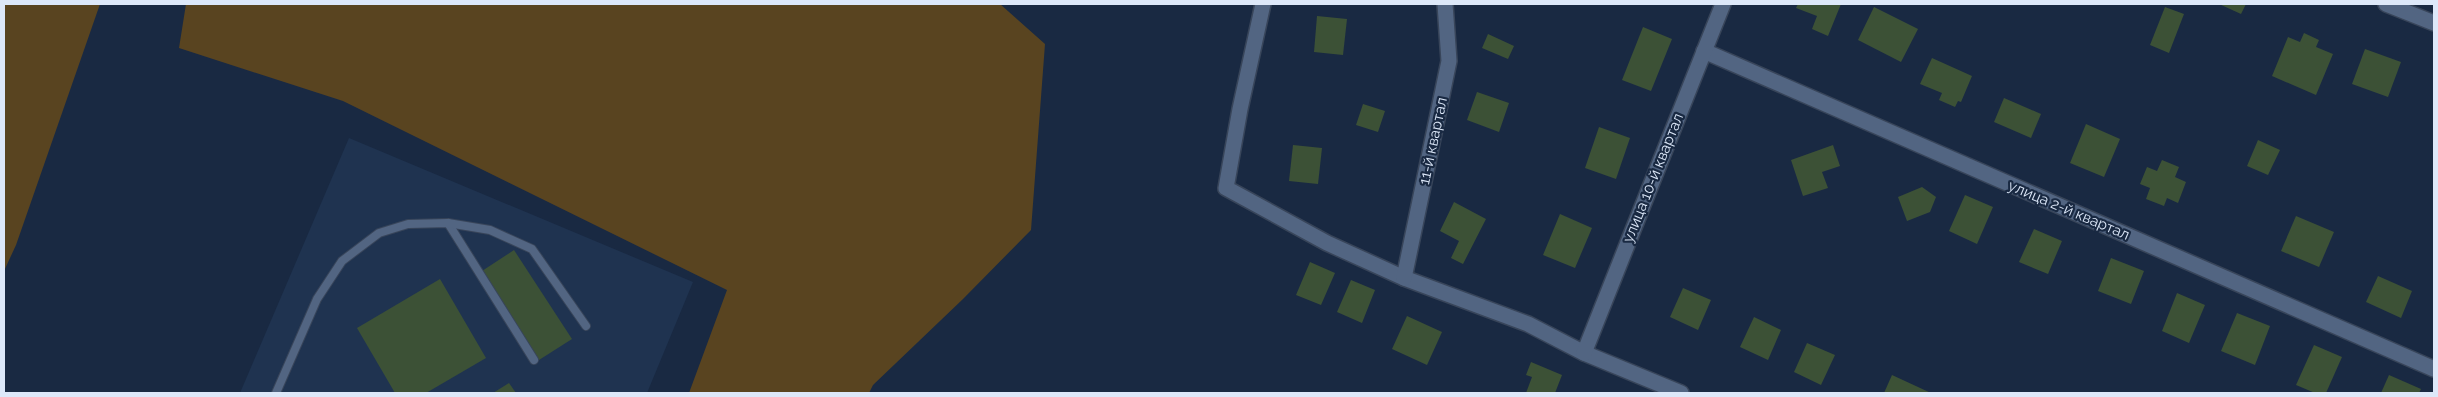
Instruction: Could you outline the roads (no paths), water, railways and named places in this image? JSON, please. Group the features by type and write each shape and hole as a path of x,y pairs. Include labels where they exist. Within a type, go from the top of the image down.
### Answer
{"street":[{"path":"1263,4 1240,109 1226,188 1327,243 1404,278 1528,324 1584,353 1681,393"},
{"name":"11-й квартал","path":"1404,278 1449,61 1445,4"},
{"name":"улица 10-й квартал","path":"1584,353 1723,4"},
{"path":"2386,4 2434,23"},
{"name":"улица 2-й квартал","path":"1704,51 2434,369"}],"lane":[{"path":"276,393 317,299 342,261 379,233 408,224 448,223 490,230 532,249 586,326"},
{"path":"448,223 534,360"}]}
